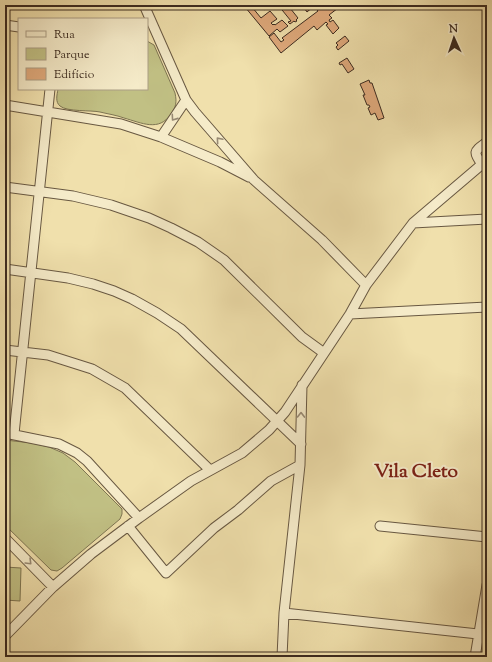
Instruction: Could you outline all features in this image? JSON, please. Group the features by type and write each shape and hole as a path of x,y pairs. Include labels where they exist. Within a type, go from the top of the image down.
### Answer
{"street":[{"path":"144,5 148,18"},
{"path":"148,19 152,33 186,100 254,180 322,240 366,285"},
{"path":"5,25 18,28"},
{"path":"50,90 22,352 10,434 59,444 77,453 87,461 139,518"},
{"path":"161,137 186,100"},
{"path":"5,105 121,124 161,137 220,162 254,180"},
{"path":"5,636 53,586 91,554 191,481 242,453 277,422 350,314 366,285 413,223 484,162 475,155 475,153 476,150 487,142"},
{"path":"220,162 227,159 230,152"},
{"path":"5,187 73,196 128,210 171,228 198,242 224,260 302,337 324,353"},
{"path":"413,223 487,218"},
{"path":"5,269 68,278 93,284 120,294 157,313 181,329 301,444"},
{"path":"350,314 487,307"},
{"path":"5,350 48,355 92,369 125,388 210,470"},
{"path":"282,657 284,613 300,465 302,385"},
{"path":"128,526 166,573 214,528 238,510 271,481 300,465"},
{"path":"380,526 487,537"},
{"path":"5,538 53,586"},
{"path":"475,657 487,585"},
{"path":"284,613 478,634"}],"green space":[{"path":"148,42 154,45 175,93 176,102 175,107 166,120 161,123 150,125 100,112 63,108 58,104 58,90 148,90"},
{"path":"5,440 32,443 49,447 63,453 75,462 122,509 120,519 57,571 51,570 5,525"},
{"path":"5,567 21,568 20,601 5,600"}],"building":[{"path":"247,5 252,7 261,18 270,11 277,19 271,23 273,25 282,20 288,26 280,32 277,29 269,36 245,7"},
{"path":"259,5 270,5 264,10"},
{"path":"278,5 294,5 295,6 290,8 298,18 296,20 297,21 290,24 288,22 291,21"},
{"path":"302,5 317,5 320,9 326,5 342,5 329,15 332,18 329,20 330,22 333,20 339,28 333,34 326,25 328,24 326,22 317,30 314,26 281,53 269,37 274,33 281,42 284,40 282,38 318,11 314,6 307,12"},
{"path":"345,36 349,41 338,50 336,47 338,45 336,43"},
{"path":"347,58 354,69 348,73 342,64 340,65 339,63"},
{"path":"369,80 370,83 372,83 384,118 378,120 375,113 371,115 368,108 370,107 367,105 363,95 365,95 360,84"}],"district":[{"name":"Vila Cleto","path":"416,470"}]}
